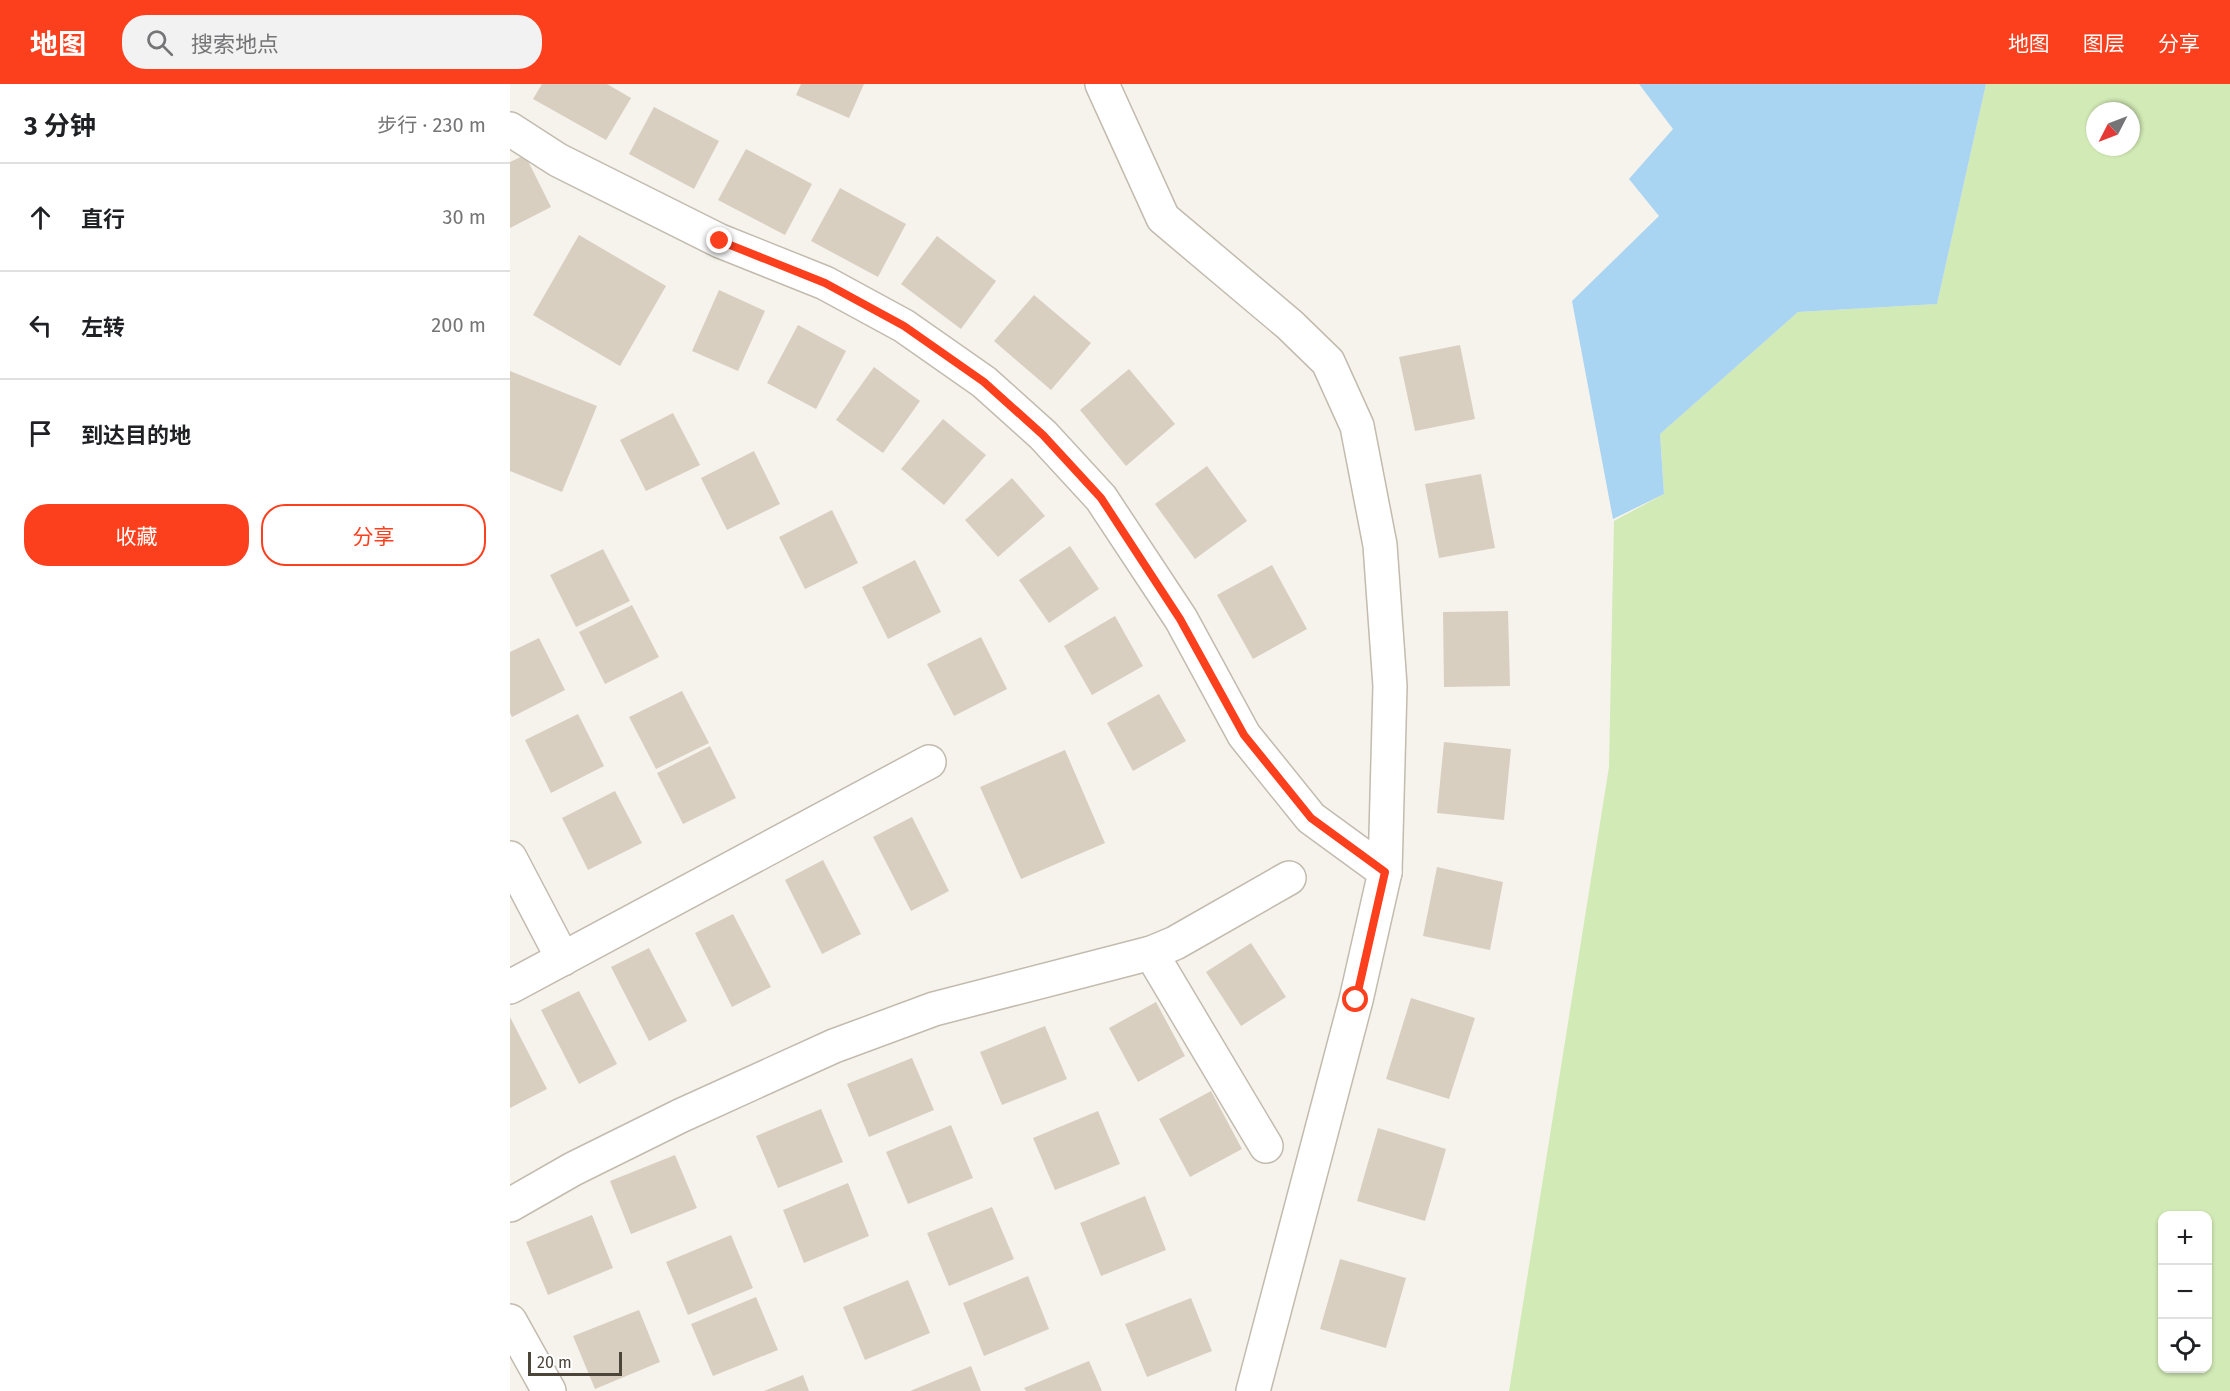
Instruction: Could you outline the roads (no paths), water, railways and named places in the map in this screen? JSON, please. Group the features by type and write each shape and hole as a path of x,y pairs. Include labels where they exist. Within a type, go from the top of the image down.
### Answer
{"street":[{"path":"1102,84 1163,218 1290,325 1328,362 1357,426 1380,545 1390,686 1385,872 1356,1000 1253,1391"},
{"path":"510,129 558,160 720,241 825,283 904,326 984,382 1043,435 1101,498 1180,619 1244,735 1311,818 1385,872"},
{"path":"510,987 929,762"},
{"path":"510,858 563,959"},
{"path":"510,1205 594,1158 834,1046 934,1009 1151,953 1175,943 1289,878"},
{"path":"1151,953 1266,1146"},
{"path":"510,1321 549,1391"}],"water":[{"path":"1639,84 1986,84 1937,304 1798,312 1660,434 1664,494 1613,519 1572,301 1659,216 1629,179 1673,129"}]}
